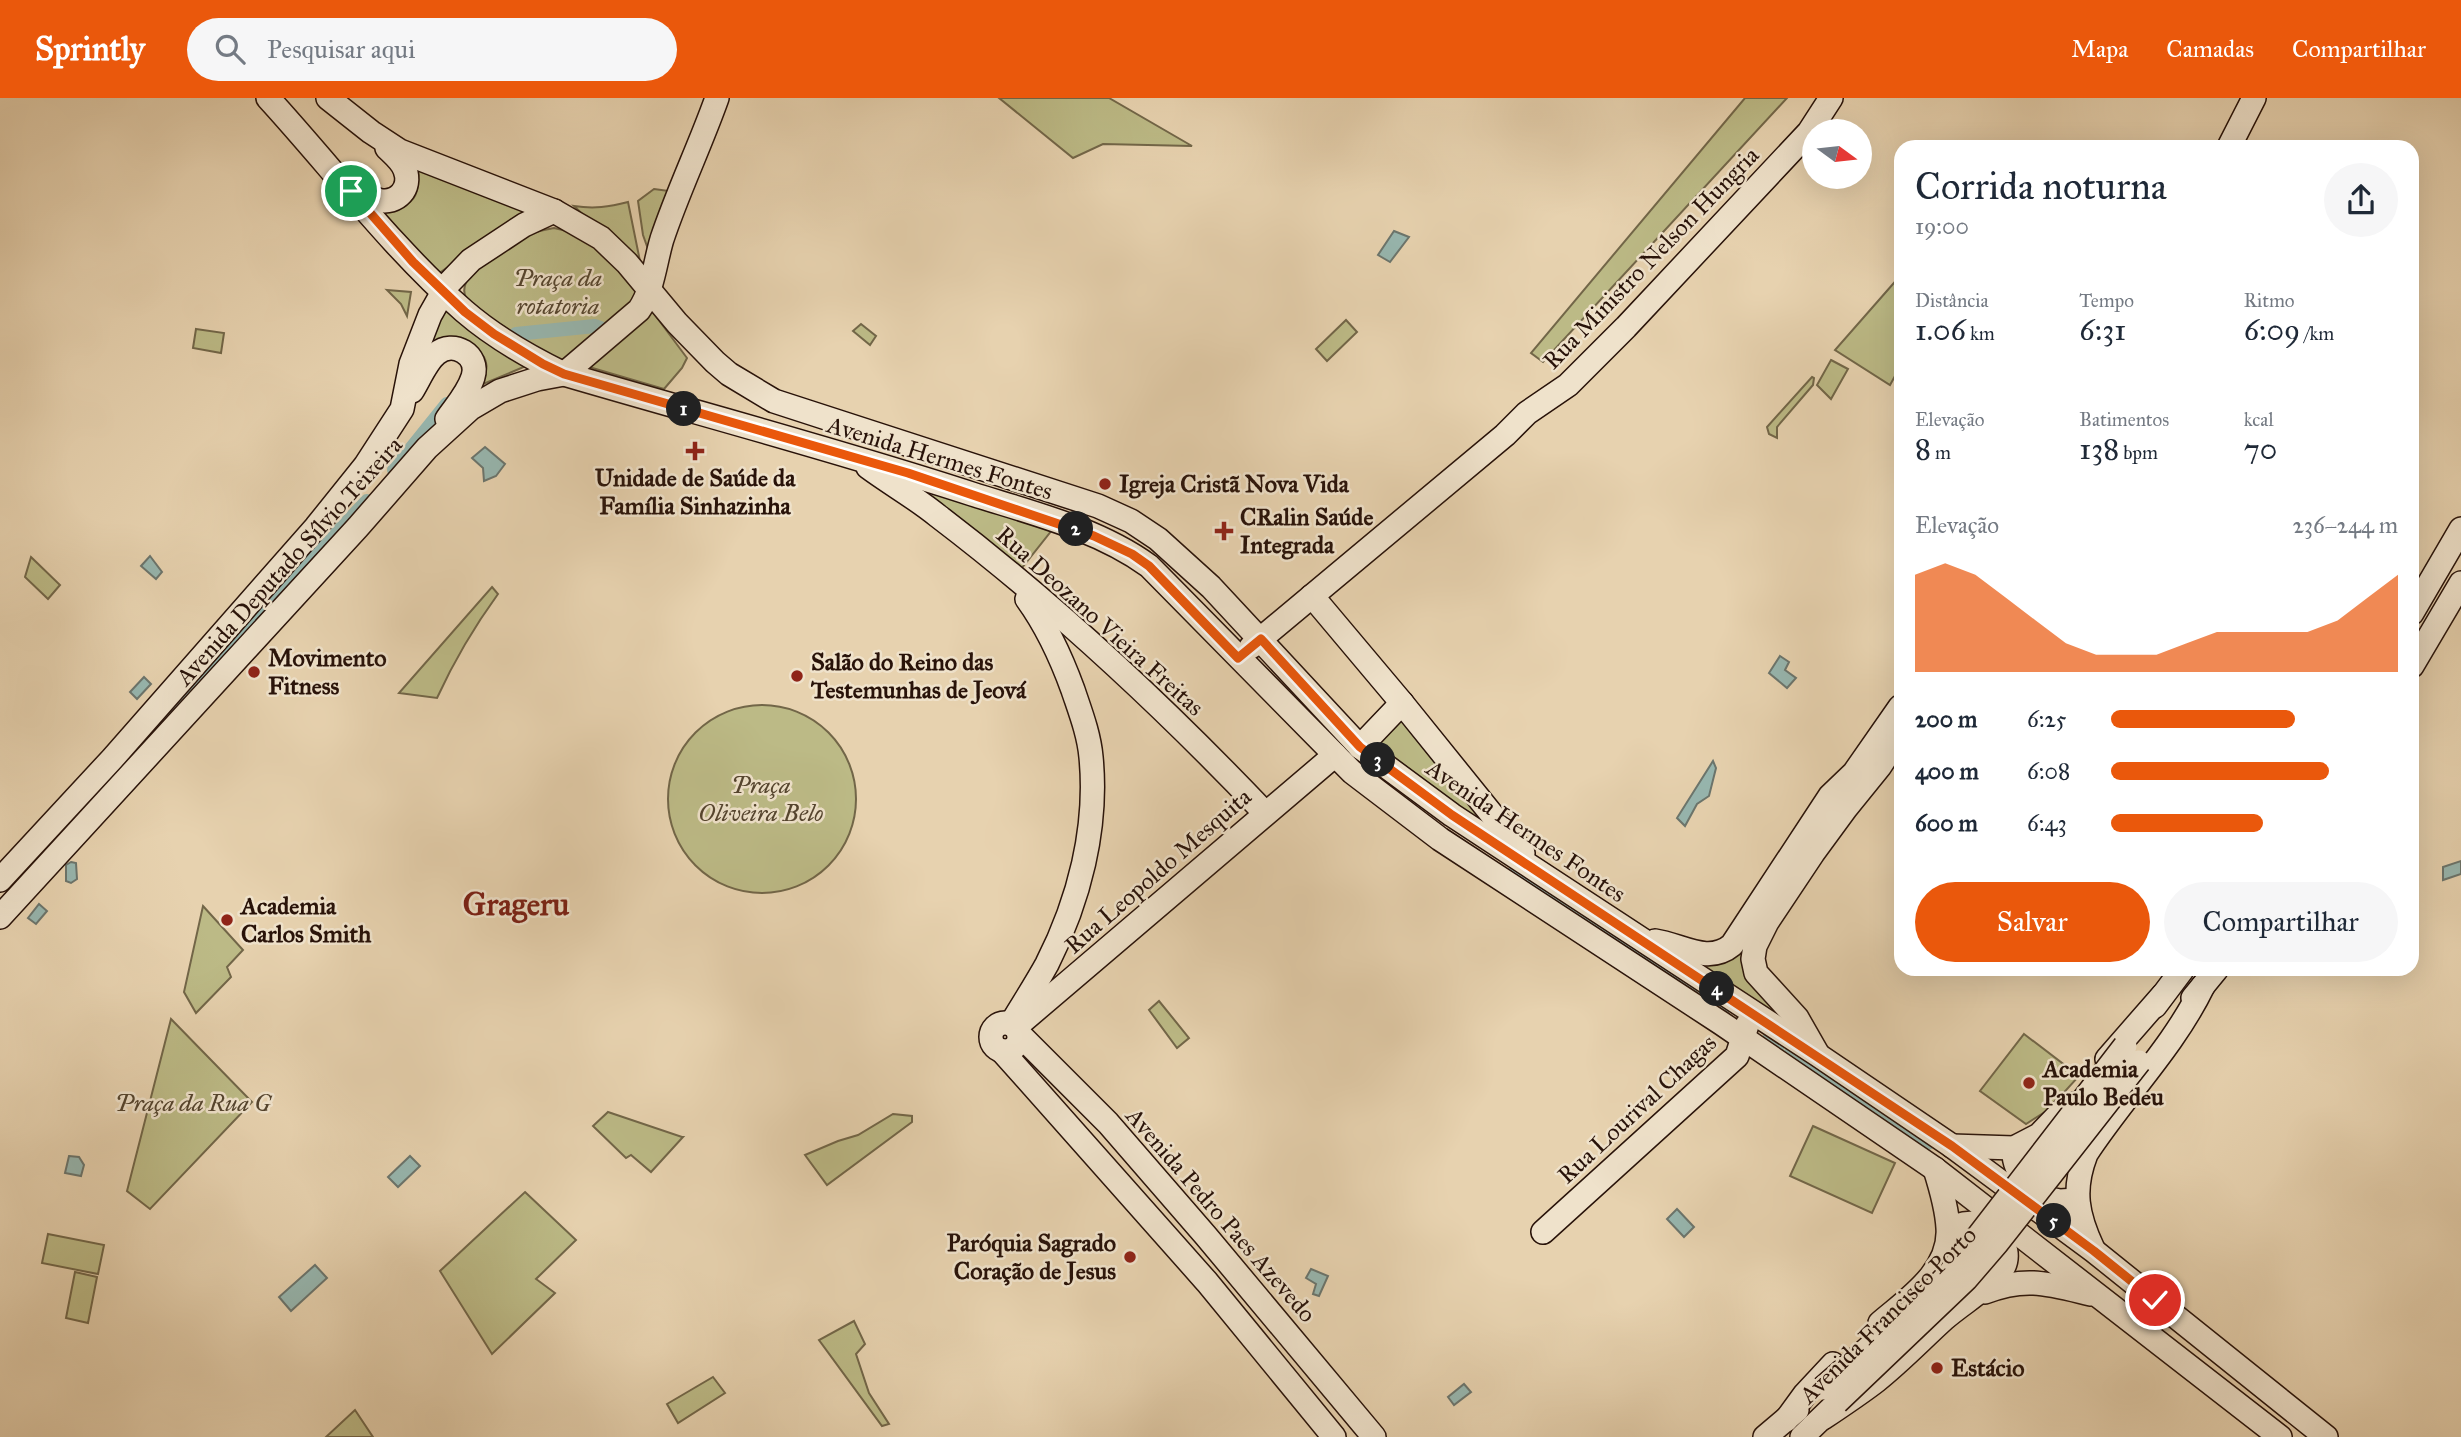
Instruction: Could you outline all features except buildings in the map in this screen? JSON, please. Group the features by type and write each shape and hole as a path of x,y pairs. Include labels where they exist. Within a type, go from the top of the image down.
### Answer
{"main road":[{"path":"268,98 308,142 372,198 390,202 397,198 403,192 407,181 406,171 400,161 371,132 328,98"},
{"name":"Avenida Deputado Sílvio Teixeira","path":"0,917 358,527 427,448 471,408 500,391 564,374 639,310 645,302 670,216 717,98"},
{"name":"Rua Ministro Nelson Hungria","path":"1238,658 1505,435 1527,413 1568,385 1809,132 1831,98"},
{"path":"2233,140 2255,98"},
{"name":"Avenida Hermes Fontes","path":"371,132 400,151 554,211 601,238 627,263 715,362 729,374 774,401 1098,506 1131,521 1158,539 1212,587 1360,747 1452,815 1952,1146 2094,1251 2326,1437"},
{"name":"Avenida Hermes Fontes","path":"308,142 413,262 443,291 494,334 564,374 854,457 1053,520 1132,554 1149,566 1352,772 1440,839 1744,1039 1935,1169 2280,1437"},
{"name":"Avenida Deputado Sílvio Teixeira","path":"0,880 112,760 316,527 365,466 402,409 411,364 443,291 471,260 524,225 554,211"},
{"path":"402,409 433,355 453,347 471,357 475,368 468,388 427,448"},
{"name":"Rua Deozano Vieira Freitas","path":"854,457 936,514 1004,569 1174,720 1265,813"},
{"path":"2419,601 2461,529"},
{"path":"1004,569 1041,619 1060,654 1081,714 1091,755 1093,807 1087,852 1062,930 1016,1028 1000,1024 993,1030 992,1042 1207,1282 1332,1435 1341,1421 1366,1429"},
{"path":"2419,654 2461,583"},
{"path":"1312,596 1536,870"},
{"path":"1360,747 1402,703"},
{"path":"1770,904 1830,796 1854,772 1894,715"},
{"path":"1640,939 1707,955 1718,954 1731,945 1813,853 1894,744"},
{"name":"Rua Leopoldo Mesquita","path":"1016,1028 1335,755"},
{"name":"Rua Lourival Chagas","path":"1543,1232 1737,1056 1751,1012 1756,973 1753,959 1755,946 1770,904"},
{"path":"1756,973 1797,1018 1818,1055"},
{"path":"1952,1146 2014,1148 2039,1135 2177,976"},
{"path":"2132,1054 2209,978"},
{"path":"2094,1251 2082,1225 2077,1200 2086,1154 2189,1014 2209,978"},
{"path":"2132,1054 2162,996"},
{"name":"Avenida Pedro Paes Azevedo","path":"1016,1028 1108,1123 1366,1429"},
{"name":"Avenida Francisco Porto","path":"1802,1437 1828,1403 1946,1299 1997,1243 2132,1054"},
{"path":"2014,1148 2016,1167 2033,1188 2055,1200 2077,1200"},
{"path":"1786,1420 1824,1373 1926,1282 1937,1268 1949,1231 1935,1169"},
{"path":"1828,1403 1877,1380 1999,1273 2006,1253 2003,1241 1995,1233 1972,1222 1956,1225 1949,1231"},
{"path":"1207,1282 1223,1281 1228,1278 1232,1267"},
{"path":"1969,1299 2006,1284 2029,1281 2102,1297"},
{"name":"Avenida Francisco Porto","path":"1765,1437 1786,1420 1828,1403"}],"green space":[{"path":"999,98 1109,98 1192,146 1103,144 1073,158"},
{"path":"1745,98 1787,98 1543,362 1531,353"},
{"path":"418,165 532,211 518,217 438,274 366,203 390,206 407,204 417,191"},
{"path":"654,189 669,191 648,249 638,201"},
{"path":"628,202 642,271 574,206 601,207"},
{"name":"Praça da rotatoria","path":"554,228 568,231 591,242 636,288 633,305 559,363 471,305 464,289 466,282 478,268 513,242"},
{"path":"1894,283 1894,378 1890,385 1835,350"},
{"path":"387,290 411,292 407,316 401,304"},
{"path":"442,305 526,366 476,387 483,377 486,363 476,348 426,352"},
{"path":"652,311 687,358 664,389 589,367"},
{"path":"1346,320 1357,332 1327,361 1316,349"},
{"path":"861,324 876,336 870,345 853,331"},
{"path":"196,329 224,333 221,353 193,348"},
{"path":"1831,360 1848,369 1831,399 1817,385"},
{"path":"1812,377 1813,385 1777,427 1777,438 1769,434 1767,427"},
{"path":"910,484 1052,530 1021,569"},
{"path":"31,557 60,585 48,599 25,577"},
{"path":"492,587 498,594 465,644 437,698 399,693"},
{"name":"Praça Oliveira Belo","path":"762,705 798,712 829,732 849,763 856,799 849,835 829,866 798,886 762,893 726,886 695,866 675,835 668,799 675,763 695,732 726,712"},
{"path":"1401,717 1503,840 1375,743"},
{"path":"203,906 243,950 227,967 231,977 196,1013 184,992"},
{"path":"1751,947 1793,1030 1690,958"},
{"path":"1159,1001 1189,1038 1177,1048 1149,1010"},
{"name":"Praça da Rua G","path":"171,1019 252,1102 150,1209 127,1191"},
{"name":"Academia Paulo Bedeu","path":"2024,1034 2079,1076 2048,1110 2026,1124 1980,1091"},
{"path":"608,1112 683,1137 651,1172 631,1155 626,1158 593,1126"},
{"path":"893,1114 912,1116 912,1122 827,1185 805,1155 858,1135"},
{"path":"1813,1126 1895,1163 1872,1213 1790,1176"},
{"path":"525,1192 576,1240 536,1279 555,1293 492,1354 440,1271"},
{"path":"48,1234 104,1245 98,1274 42,1263"},
{"path":"75,1272 97,1277 88,1323 66,1318"},
{"path":"854,1321 865,1344 856,1354 869,1393 889,1424 882,1426 819,1340"},
{"path":"713,1377 725,1393 678,1423 667,1404"},
{"path":"355,1410 373,1437 326,1437"}],"water":[{"path":"1394,231 1409,237 1390,262 1378,255"},
{"path":"485,447 505,464 496,476 484,481 483,468 472,458"},
{"path":"150,556 162,572 156,579 141,566"},
{"path":"1780,656 1789,662 1785,670 1796,678 1787,688 1769,673"},
{"path":"144,677 151,684 137,699 130,692"},
{"path":"1713,761 1716,768 1709,796 1697,804 1685,826 1677,818"},
{"path":"2461,861 2461,874 2443,880 2443,867"},
{"path":"76,863 77,879 71,883 66,881 66,865"},
{"path":"39,904 47,911 36,924 28,918"},
{"path":"69,1156 79,1157 84,1165 81,1176 65,1173"},
{"path":"410,1156 420,1166 398,1187 388,1177"},
{"path":"1677,1209 1694,1227 1684,1237 1667,1219"},
{"path":"315,1265 327,1278 291,1311 279,1297"},
{"path":"1311,1269 1328,1276 1319,1296 1313,1294 1316,1284 1306,1278"},
{"path":"1464,1384 1471,1392 1454,1405 1448,1397"}],"waterway":[{"path":"516,334 595,326 603,329"},
{"path":"394,470 447,404"},
{"path":"155,726 367,501"},
{"path":"1514,873 1723,1009"},
{"path":"1769,1039 1778,1046"},
{"path":"1790,1054 1928,1143"}],"place":[{"name":"Unidade de Saúde da Família Sinhazinha","path":"695,451"},
{"name":"Igreja Cristã Nova Vida","path":"1105,484"},
{"name":"CRalin Saúde Integrada","path":"1224,531"},
{"name":"Movimento Fitness","path":"254,672"},
{"name":"Salão do Reino das Testemunhas de Jeová","path":"797,676"},
{"name":"Academia Carlos Smith","path":"227,920"},
{"name":"Academia Paulo Bedeu","path":"2029,1083"},
{"name":"Paróquia Sagrado Coração de Jesus","path":"1130,1257"},
{"name":"Estácio","path":"1937,1368"}],"district":[{"name":"Grageru","path":"516,904"}],"route":[{"path":"351,191 413,262 465,312 494,334 564,374 908,473 1053,520 1132,554 1149,566 1238,658 1261,639 1360,747 1452,815 1952,1146 2094,1251 2155,1300"}]}
